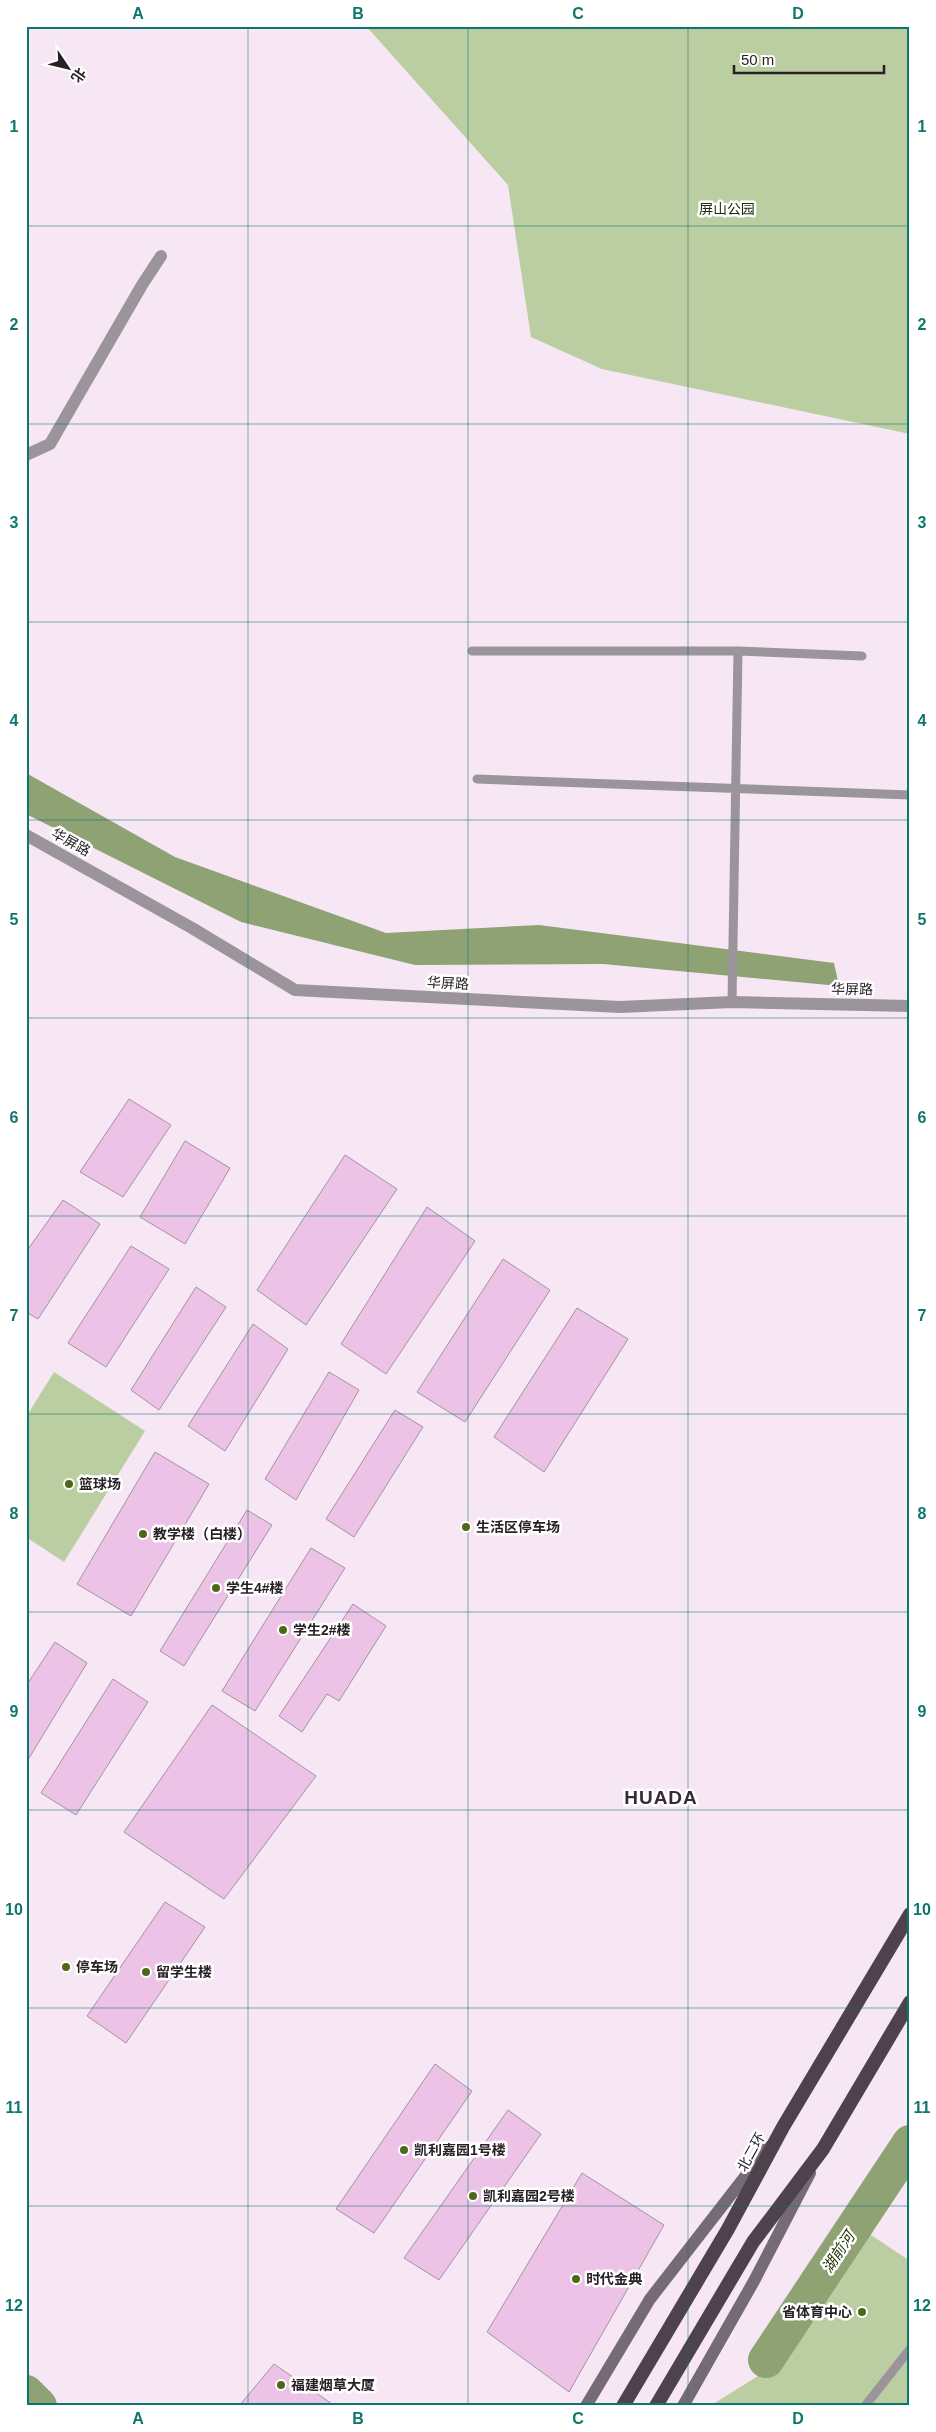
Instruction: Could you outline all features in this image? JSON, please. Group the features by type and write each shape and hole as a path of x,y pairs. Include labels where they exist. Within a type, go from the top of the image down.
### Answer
{"highway":[{"name":"北二环","path":"623,2406 728,2229 783,2127 910,1914"},
{"path":"656,2406 753,2242 823,2149 910,2002"}],"main road":[{"path":"586,2406 650,2299 783,2127"},
{"path":"683,2406 754,2281 823,2149"}],"street":[{"path":"26,455 50,444 142,285 162,256"},
{"name":"华屏路","path":"26,834 192,928 296,990 620,1007 732,1002 910,1006"}],"lane":[{"path":"472,651 738,651 862,656"},
{"path":"732,1002 738,651"},
{"path":"477,779 910,795"},
{"path":"865,2406 910,2349"}],"green space":[{"name":"屏山公园","path":"366,26 910,26 910,434 602,369 531,337 508,185"},
{"name":"篮球场","path":"54,1372 145,1431 64,1562 26,1537 26,1417"},
{"name":"省体育中心","path":"868,2233 910,2261 910,2406 710,2406 779,2363"}],"shaded area":[{"path":"26,773 175,857 386,933 539,925 834,963 839,986 603,964 415,965 241,922 26,814"}],"building":[{"path":"129,1099 171,1125 123,1197 80,1172"},
{"path":"185,1141 230,1168 185,1244 140,1217"},
{"path":"345,1155 397,1189 306,1325 257,1290"},
{"path":"63,1200 100,1224 38,1319 26,1312 26,1252"},
{"path":"427,1207 475,1241 386,1374 341,1344"},
{"path":"131,1246 169,1269 106,1367 68,1343"},
{"path":"503,1259 550,1290 465,1422 417,1392"},
{"path":"196,1287 226,1307 159,1410 131,1390"},
{"path":"577,1308 628,1339 544,1472 494,1437"},
{"path":"253,1324 288,1349 225,1451 188,1426"},
{"path":"329,1372 359,1390 296,1500 265,1479"},
{"path":"395,1410 423,1427 354,1537 326,1519"},
{"name":"教学楼（白楼）","path":"155,1452 209,1484 131,1616 77,1584"},
{"name":"学生4#楼","path":"247,1510 272,1525 184,1666 160,1651"},
{"name":"学生2#楼","path":"311,1548 345,1568 255,1711 222,1691"},
{"path":"353,1604 386,1626 339,1701 327,1694 302,1732 279,1716"},
{"path":"55,1642 87,1663 26,1763 26,1686"},
{"path":"113,1679 148,1702 76,1815 41,1793"},
{"path":"212,1705 316,1776 224,1899 124,1832"},
{"name":"留学生楼","path":"165,1902 205,1927 126,2043 87,2016"},
{"name":"凯利嘉园1号楼","path":"435,2064 472,2091 374,2233 336,2209"},
{"name":"凯利嘉园2号楼","path":"508,2110 541,2134 439,2280 404,2258"},
{"name":"时代金典","path":"582,2173 664,2225 569,2392 487,2332"},
{"name":"福建烟草大厦","path":"274,2364 335,2406 239,2406"}],"waterway":[{"name":"湖前河","path":"766,2360 910,2143"},
{"path":"26,2393 39,2406"}],"place":[{"name":"篮球场","path":"69,1484"},
{"name":"生活区停车场","path":"466,1527"},
{"name":"教学楼（白楼）","path":"143,1534"},
{"name":"学生4#楼","path":"216,1588"},
{"name":"学生2#楼","path":"283,1630"},
{"name":"停车场","path":"66,1967"},
{"name":"留学生楼","path":"146,1972"},
{"name":"凯利嘉园1号楼","path":"404,2150"},
{"name":"凯利嘉园2号楼","path":"473,2196"},
{"name":"时代金典","path":"576,2279"},
{"name":"省体育中心","path":"862,2312"},
{"name":"福建烟草大厦","path":"281,2385"}],"district":[{"name":"HUADA","path":"661,1797"}]}
